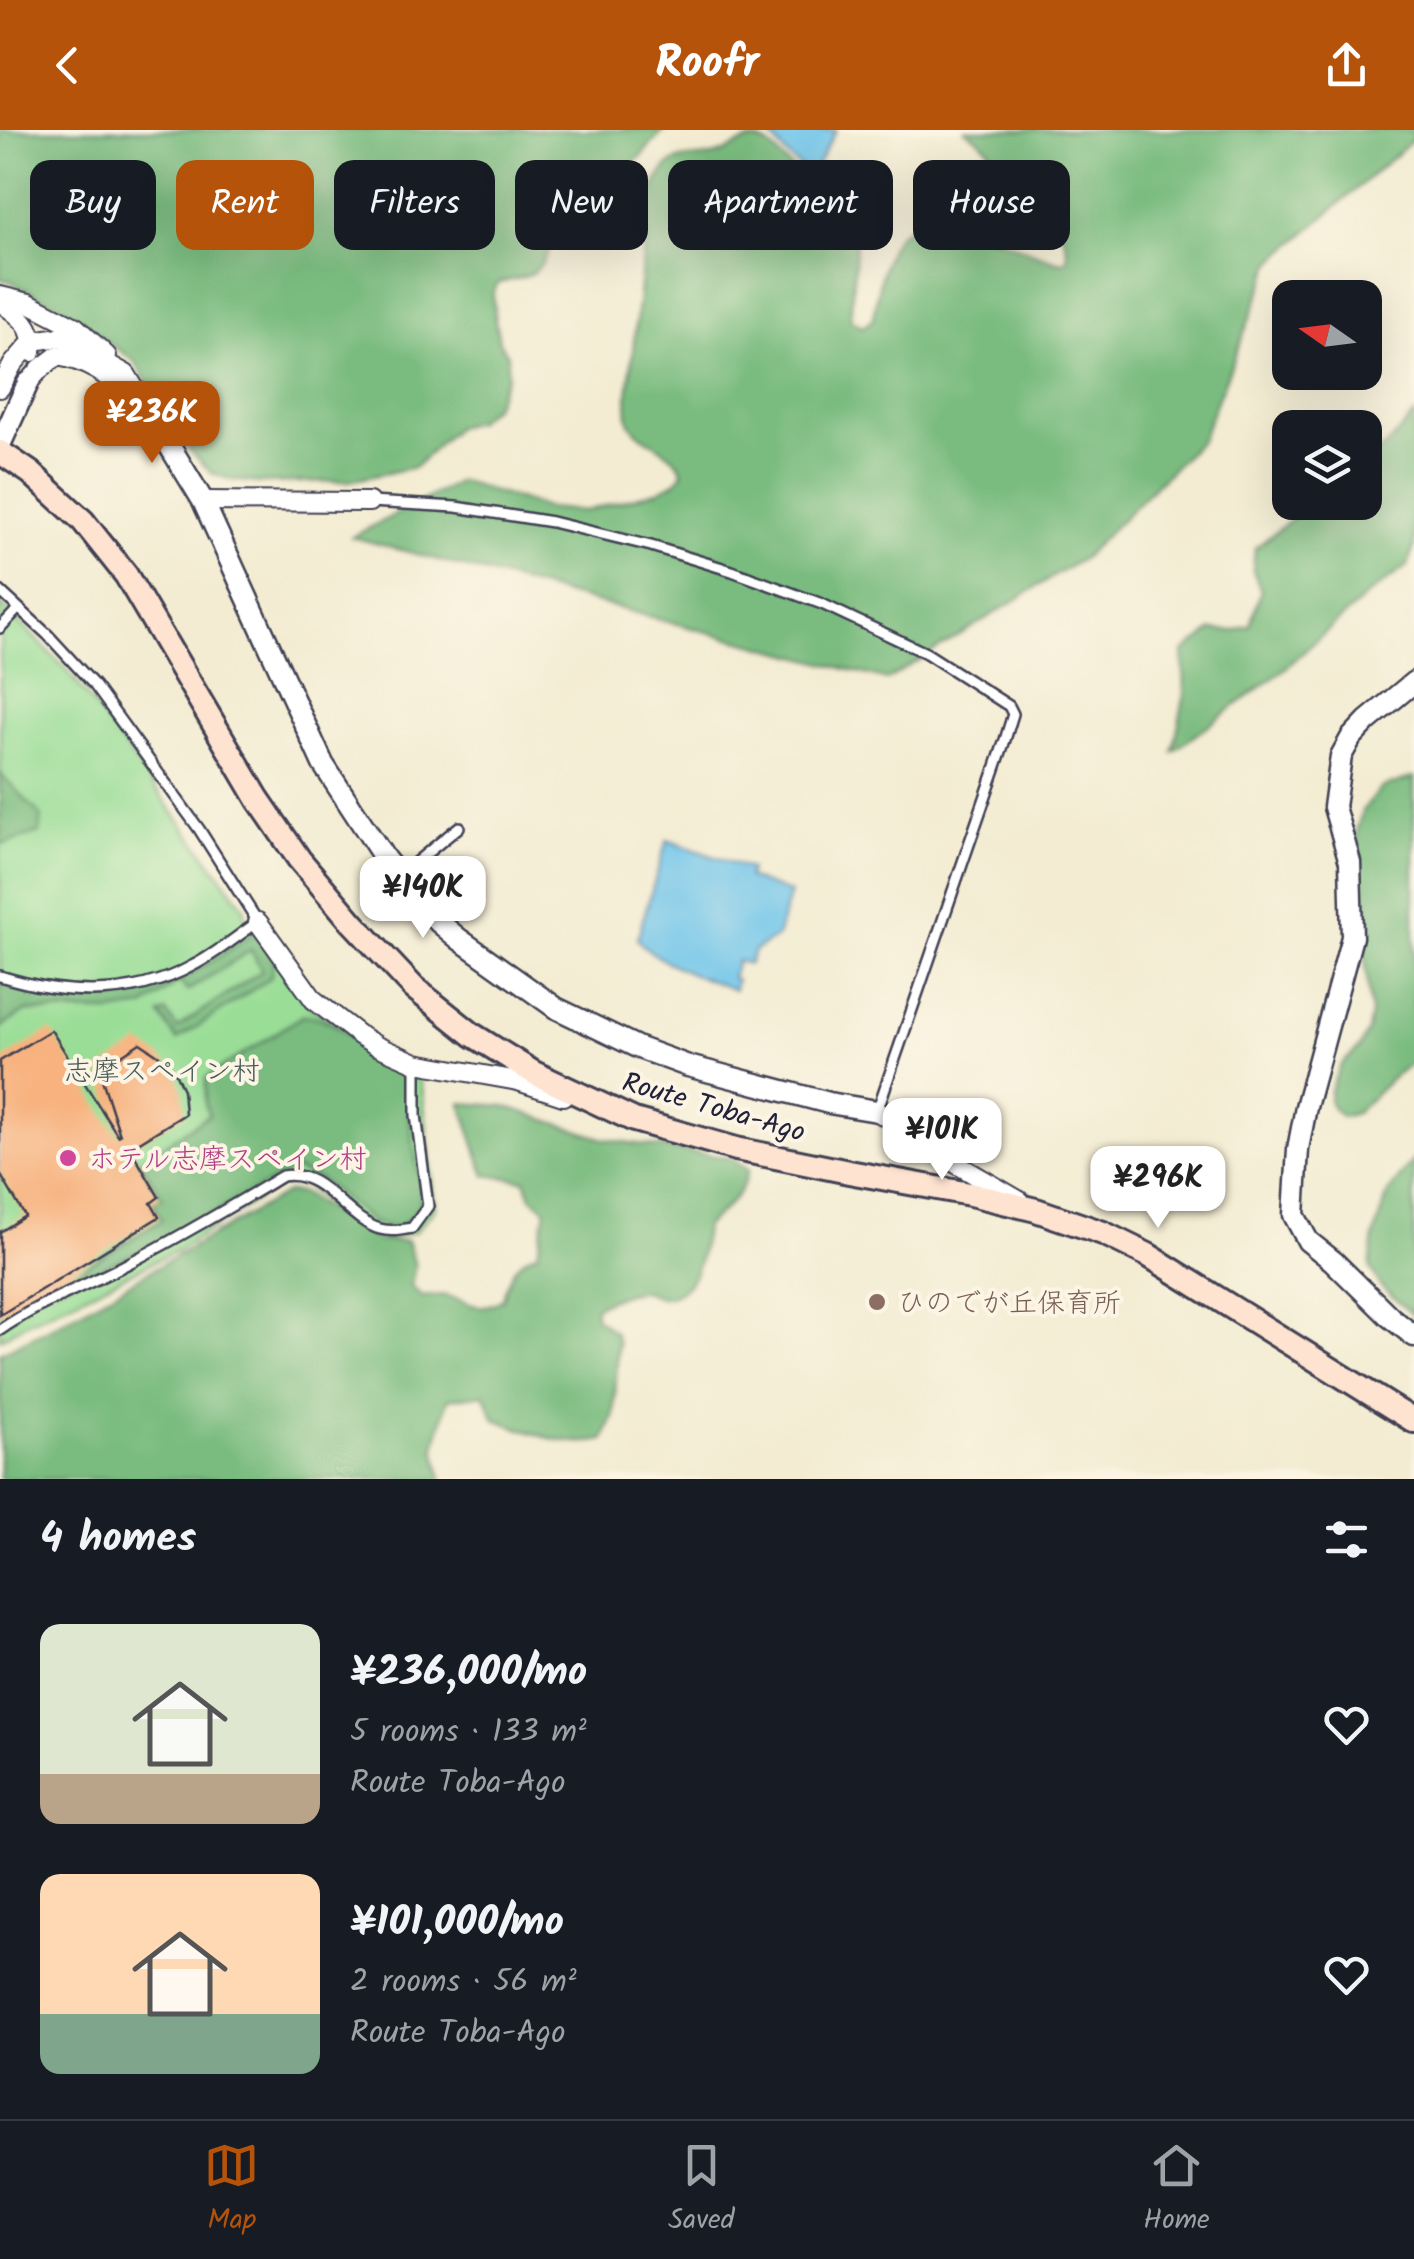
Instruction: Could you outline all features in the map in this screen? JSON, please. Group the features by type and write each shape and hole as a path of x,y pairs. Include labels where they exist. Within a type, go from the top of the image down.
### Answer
{"main road":[{"name":"Route Toba-Ago","path":"0,449 83,522 126,575 258,799 299,859 414,988 474,1035 534,1073 634,1120 736,1148 970,1194 1036,1210 1103,1233 1148,1256 1414,1421"}],"street":[{"path":"0,299 22,317 33,341 28,383 0,449"},
{"path":"0,299 28,303 76,327 126,374 203,501 323,764 355,815 429,914 540,997 586,1024 688,1066 829,1103 877,1111 1036,1210"},
{"path":"0,388 13,364 33,341 60,337 126,374"},
{"path":"28,383 56,356 77,359 144,404"},
{"path":"203,501 369,502"},
{"path":"1414,682 1367,721 1341,756 1334,806 1350,862 1352,936 1306,1107 1294,1200 1294,1215 1308,1242 1414,1336"},
{"path":"258,922 314,1000 377,1046 416,1063 518,1082 634,1120"}],"lane":[{"path":"369,502 456,507 552,522 732,571 822,604 926,653 1008,706 1013,714 1005,740 877,1111"},
{"path":"0,591 94,686 199,829 258,922 194,966 117,992 54,989 0,976"},
{"path":"0,628 18,608"},
{"path":"399,876 460,827"},
{"path":"0,1330 24,1314 191,1230 282,1176 294,1174 316,1183 375,1228 394,1232 412,1228 428,1206 416,1115 416,1063"}],"green space":[{"path":"0,130 664,130 636,160 515,160 515,250 548,250 535,271 497,284 493,294 499,341 508,355 507,376 494,406 475,422 456,427 415,467 350,481 260,483 211,473 188,448 134,361 62,308 0,279"},
{"path":"964,130 1414,130 1414,139 1273,261 1201,440 1083,558 887,680 352,537 460,481 546,508 586,511 658,491 683,473 673,458 634,429 628,419 627,404 644,250 648,250 650,195 668,166 668,250 855,250 851,319 863,327 873,319 887,255 897,236 913,227 913,250 1028,250 1062,262 1067,259 1070,160 996,160"},
{"path":"754,140 771,147 784,160 681,160 717,155"},
{"path":"1414,415 1414,547 1407,566 1366,596 1280,673 1173,751 1185,694 1183,652 1212,630 1234,631 1250,625 1261,591 1253,570 1255,548 1291,520 1382,520 1382,449"},
{"name":"志摩スペイン村","path":"0,603 68,671 244,907 246,919 263,932 311,1008 413,1067 422,1086 435,1208 415,1232 385,1239 348,1223 305,1185 279,1186 178,1250 0,1339"},
{"path":"0,773 42,817 39,833 4,844 0,841"},
{"path":"1414,777 1414,1062 1356,1113 1342,1117 1329,1100 1330,1089 1341,1065 1360,1047 1371,1014 1360,913 1357,829 1362,811 1381,788"},
{"path":"254,932 262,934 270,950 270,978 177,1040 160,1015 166,1012 177,1028 262,971 251,950 187,991 180,981 144,1007 110,1012 26,1011 0,1028 0,982 39,992 120,996 160,987 185,976"},
{"path":"304,1015 332,1024 408,1071 409,1118 421,1187 420,1205 410,1219 395,1228 373,1223 320,1179 294,1169 165,1240 57,1287 162,1220 153,1204 163,1198 139,1161 209,1115 205,1105 206,1078"},
{"path":"461,1103 505,1106 604,1139 730,1158 748,1170 737,1195 705,1226 696,1270 684,1288 664,1297 644,1291 629,1293 595,1307 595,1317 615,1333 618,1344 614,1414 604,1440 562,1441 508,1424 495,1419 484,1394 448,1399 435,1447 442,1479 0,1479 0,1353 288,1192 301,1193 378,1241 407,1241 415,1265 411,1286 422,1297 444,1295 481,1306 503,1299 514,1270 538,1252 546,1209 531,1197 525,1180 485,1175"},
{"path":"1414,1159 1414,1316 1380,1286 1370,1267 1374,1236 1388,1193"}],"water":[{"path":"766,130 836,130 820,160 792,160"},
{"path":"667,840 750,869 748,878 790,893 777,937 754,951 749,964 737,961 732,978 736,980 734,990 669,963 637,939"}],"building":[{"name":"ホテル志摩スペイン村","path":"51,1030 118,1136 99,1070 140,1043 174,1070 183,1090 185,1114 130,1148 159,1197 151,1203 159,1217 0,1315 0,1232 25,1216 0,1174 0,1061"}],"place":[{"name":"ホテル志摩スペイン村","path":"68,1158"},
{"name":"ひのでが丘保育所","path":"877,1302"}]}
